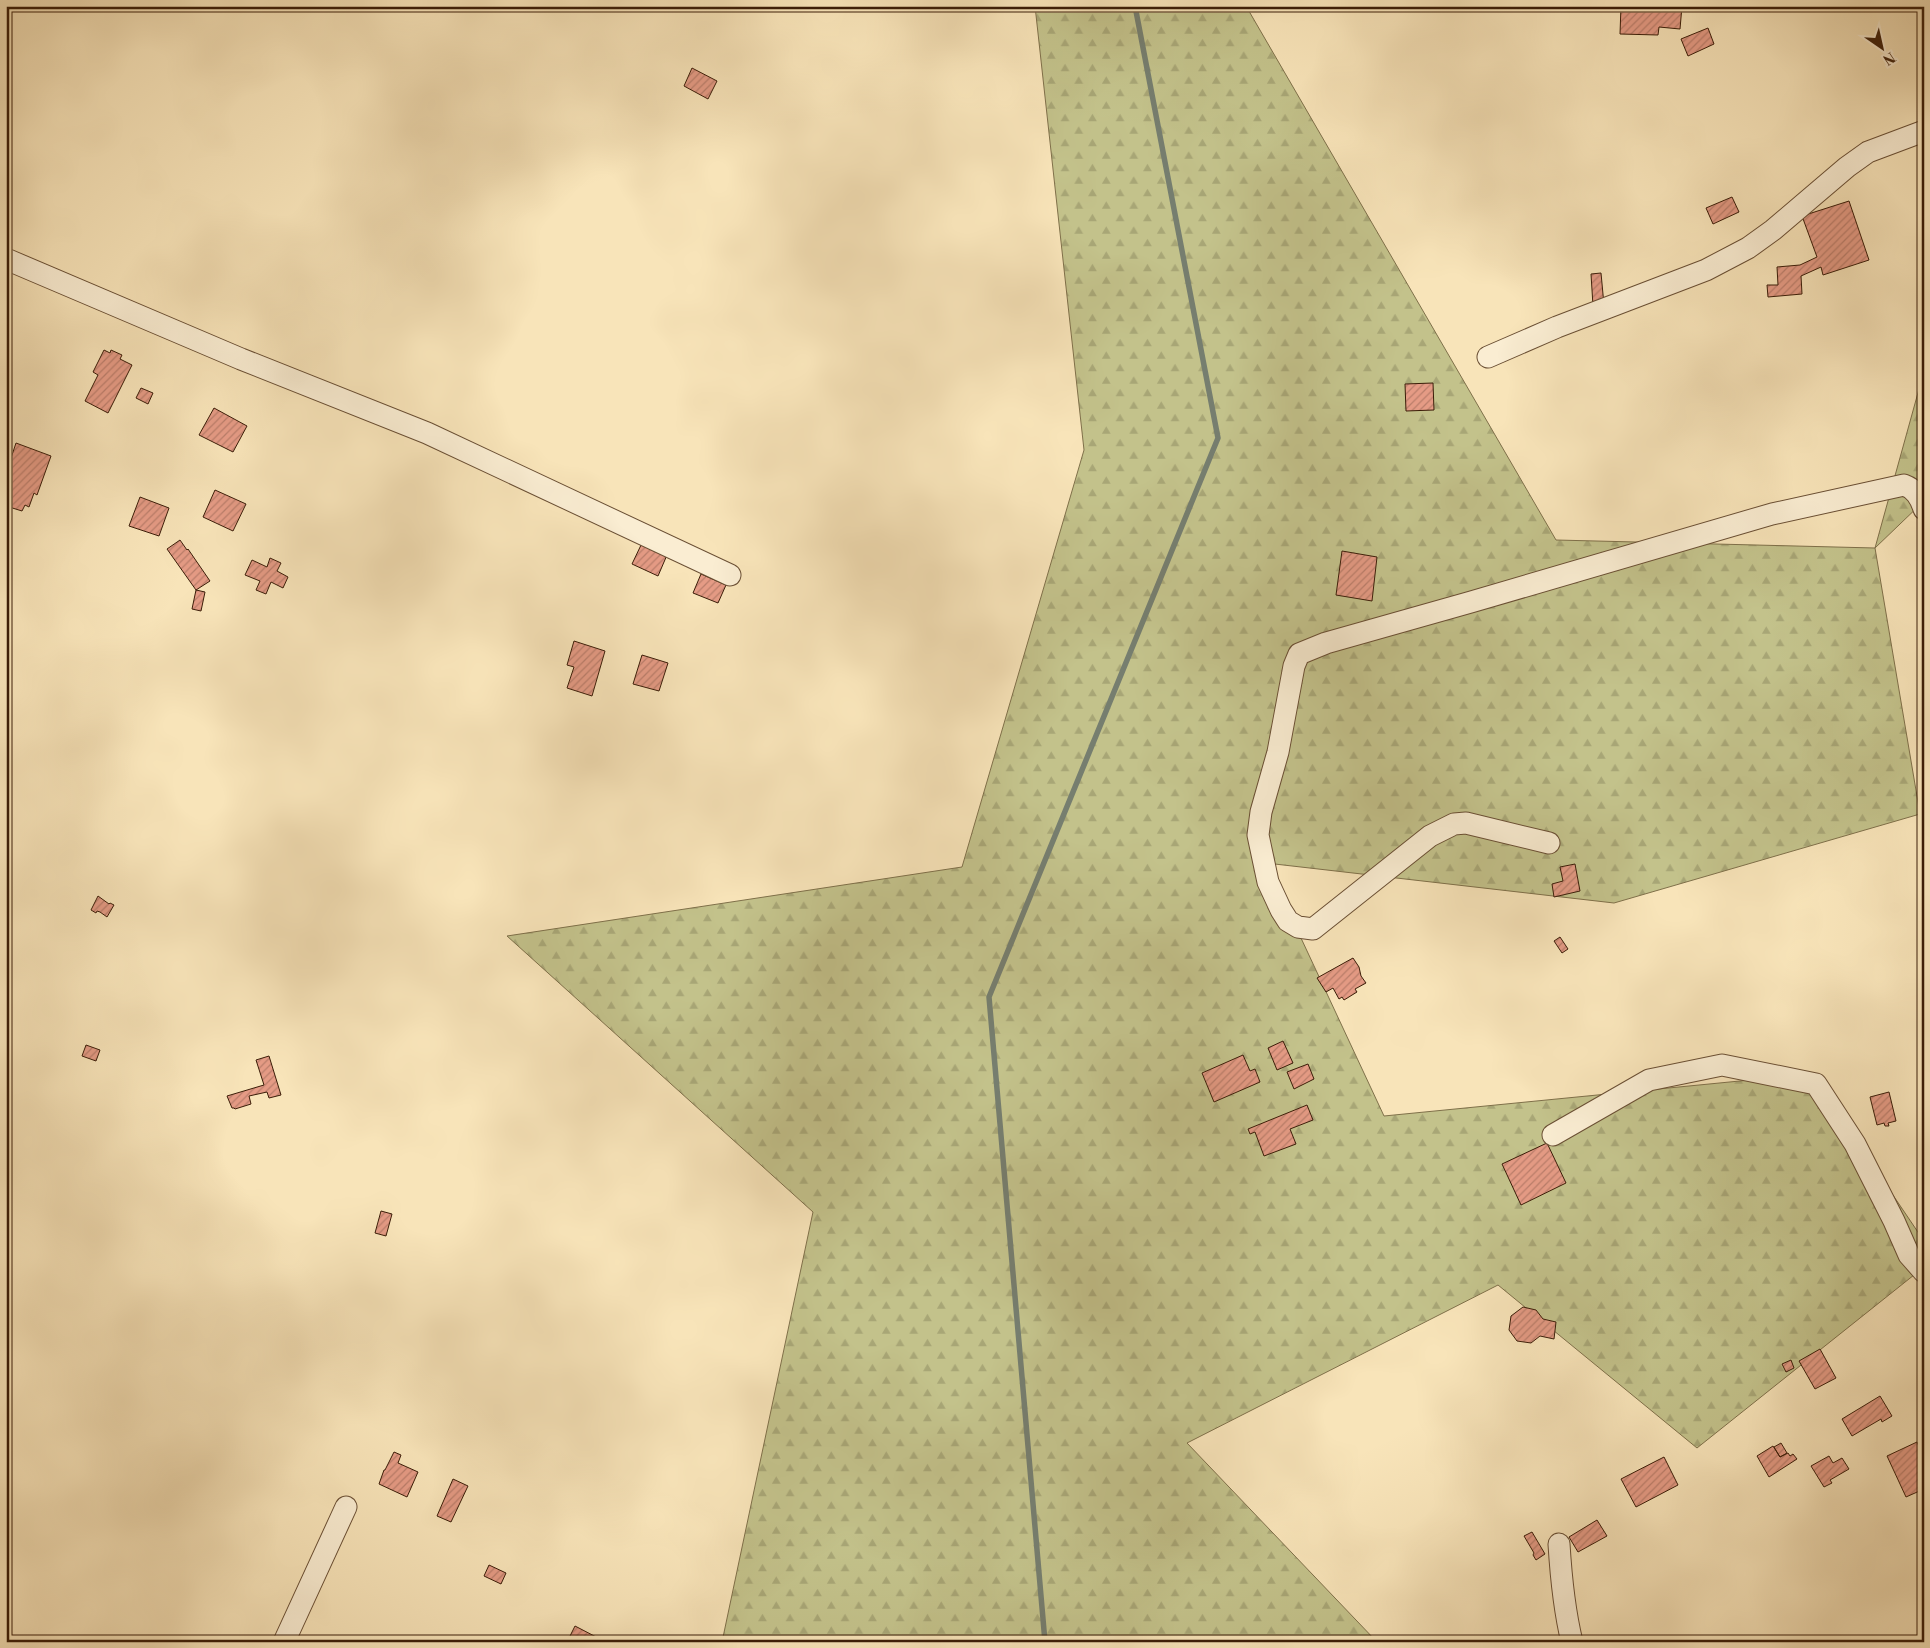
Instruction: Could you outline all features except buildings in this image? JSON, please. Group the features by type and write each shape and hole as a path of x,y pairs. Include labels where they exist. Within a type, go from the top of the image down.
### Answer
{"street":[{"path":"1488,357 1557,326 1706,270 1748,248 1868,152 1924,131"},
{"path":"6,259 241,359 427,433 730,575"},
{"path":"1549,843 1466,823 1454,824 1430,836 1318,927 1307,930 1288,921 1268,882 1258,836 1261,812 1278,752 1294,666 1299,654 1326,643 1772,514 1904,485 1916,493 1924,509"},
{"path":"1553,1135 1649,1080 1722,1065 1816,1084 1855,1144 1909,1255 1924,1272"},
{"path":"284,1642 346,1507"},
{"path":"1559,1544 1561,1584 1572,1642"}],"green space":[{"path":"1035,6 1246,6 1556,540 1875,548 1920,814 1614,903 1266,863 1384,1116 1811,1074 1924,1241 1924,1267 1697,1448 1498,1285 1187,1443 1377,1642 722,1642 813,1212 507,936 962,867 1084,450"},
{"path":"1924,371 1924,501 1875,548"}],"waterway":[{"path":"1045,1642 989,997 1218,438 1135,6"}]}
